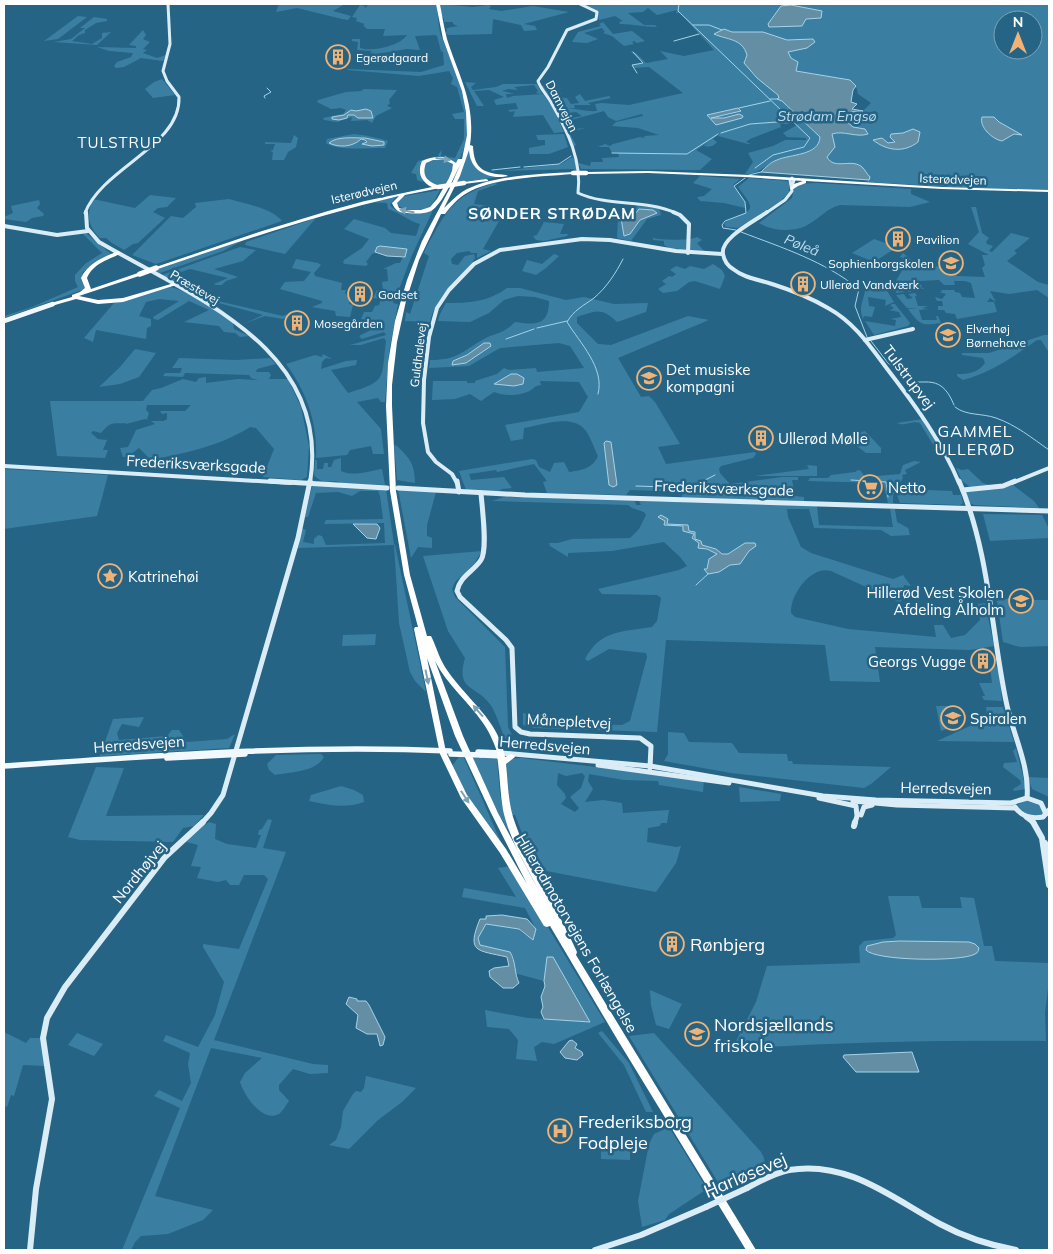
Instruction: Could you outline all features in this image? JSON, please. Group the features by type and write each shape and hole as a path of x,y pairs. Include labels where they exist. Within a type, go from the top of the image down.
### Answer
{"highway":[{"name":"Hillerødmotorvejens Forlængelse","path":"438,4 444,37 466,96 470,122 469,139 458,175 424,241 408,283 397,328 390,378 388,403 393,490 416,612 448,708 481,786 540,902 751,1250"},
{"path":"470,122 472,129 470,152 472,162 477,168 486,173 500,176 549,174"},
{"path":"430,188 400,196 394,200 394,206 408,212 427,210 436,204 455,170 469,139"},
{"path":"438,186 429,186 426,183 421,168 424,162 434,158 448,159 455,164 455,170"},
{"name":"Isterødvejen","path":"52,304 331,210 438,186 464,183 549,174 655,172 855,184 1049,191"},
{"path":"428,234 449,204 468,190 501,180 549,174"},
{"name":"Isterødvejen","path":"792,180 855,184"},
{"path":"792,188 796,184 803,182 838,183"},
{"path":"424,241 444,189"},
{"path":"60,301 87,290 88,287 84,276 89,269 118,253"},
{"path":"86,284 96,287 118,281"},
{"path":"87,300 84,297 85,294 112,283"},
{"path":"52,304 76,297 104,302 123,300 173,285"},
{"path":"410,587 416,596 439,662 454,685 485,719 496,740 501,758 504,797 509,817 521,848 573,950 581,972"},
{"path":"416,612 416,620 447,752 464,796 503,851 572,966 581,972"},
{"path":"501,758 511,757"}],"main road":[{"name":"Isterødvejen","path":"4,321 52,304"},
{"name":"Herredsvejen","path":"4,766 235,752 447,752 480,754 501,758"}],"street":[{"path":"4,226 57,235 88,231 84,221 85,214 93,196 106,182 156,144 180,103 177,92 167,81 163,71 170,44 168,4"},
{"name":"Damvejen","path":"580,4 597,12 596,19 567,30 548,67 538,81 551,103 576,155 581,182 578,193 607,204 656,207 679,214 689,224 688,252"},
{"path":"722,254 723,245 728,238 785,200 792,188 792,180"},
{"name":"Præstevej","path":"88,231 99,242 240,326 264,346 287,372 299,393 310,424 312,449 309,483"},
{"name":"Guldhalevej","path":"459,492 459,484 456,478 431,457 427,450 424,441 423,397 430,330 436,308 474,264 500,250 582,238 610,240 688,252 722,254"},
{"name":"Tulstrupvej","path":"722,254 728,264 739,272 792,291 839,315 855,328 931,428 954,469 963,490 980,543 1006,705 1026,779 1034,799"},
{"path":"865,340 913,329"},
{"name":"Frederiksværksgade","path":"4,466 387,488"},
{"path":"963,490 1003,486 1049,468"},
{"name":"Nordhøjvej","path":"30,1250 36,1189 52,1104 51,1082 44,1054 43,1038 51,1009 65,987 165,857 208,820 223,795 288,571 309,483"},
{"name":"Frederiksværksgade","path":"398,488 481,493 1049,511"},
{"name":"Månepletvej","path":"481,493 484,554 480,562 460,582 457,591 460,597 506,640 512,648 515,727 521,732 530,734 640,738 649,742 652,746 650,768"},
{"name":"Herredsvejen","path":"511,757 650,768 860,802 897,805 1015,808"},
{"name":"Herredsvejen","path":"501,758 650,768"},
{"name":"Tulstrupvej","path":"1026,779 1027,798"},
{"path":"821,797 856,806 857,816 854,826 864,807 869,805 897,805"},
{"name":"Herredsvejen","path":"821,797 876,800 1016,801 1027,798"},
{"path":"1027,798 1034,799 1042,804 1049,804"},
{"path":"1016,801 1015,808 1034,821 1040,833 1049,885"},
{"path":"860,802 861,815"},
{"path":"1042,804 1046,814"},
{"path":"1026,817 1035,819 1046,814"},
{"path":"1046,814 1040,821 1049,860"},
{"name":"Harløsevej","path":"594,1250 641,1235 777,1173 794,1169 817,1168 838,1171 875,1185 955,1231 992,1245 1016,1250"}],"shaded area":[{"path":"279,4 345,4 333,11 351,16 348,20 297,8 276,12"},
{"path":"364,4 437,4 441,34 461,84 465,101 468,117 467,134 464,150 456,165 444,158 421,163 420,169 423,182 417,180 416,174 411,173 418,161 439,156 442,150 441,156 455,158 464,139 464,119 455,119 452,114 464,112 457,87 451,84 453,78 449,71 419,76 347,70 421,72 444,65 443,52 435,35 415,36 420,50 407,49 376,54 370,53 372,51 357,50 358,42 352,41 352,39 360,39 360,48 371,49 392,45 407,35 383,36 385,29 367,29 363,25 365,24 356,21 357,18 352,17 360,5 365,6 364,8 368,6"},
{"path":"441,4 473,7 488,5 491,6 489,9 501,11 533,6 569,12 524,24 535,26 537,30 524,31 521,25 493,19 492,34 449,35 446,34 447,28 458,26 453,24 453,22 444,22 444,18 441,17"},
{"path":"582,4 1049,4 1049,190 866,182 869,180 847,163 833,163 827,157 833,140 831,134 839,131 863,135 862,128 853,127 846,121 850,112 863,111 871,103 858,94 856,86 850,80 796,71 796,60 791,58 788,52 790,50 807,48 815,42 813,39 787,40 763,32 732,32 724,29 727,37 737,41 744,48 747,55 744,60 757,78 771,88 820,137 813,149 781,158 758,171 745,174 753,162 748,153 773,146 785,140 806,140 806,138 787,137 783,133 797,125 793,121 787,122 790,124 780,124 781,127 746,142 751,144 718,136 719,134 713,139 717,142 714,145 704,146 709,142 696,150 712,159 700,170 581,169 578,163 590,166 591,162 603,162 602,158 619,157 618,153 612,153 609,147 598,147 605,144 610,146 640,137 645,138 644,136 659,135 638,128 612,126 616,122 643,116 642,114 616,121 608,117 604,111 571,120 575,129 586,128 569,132 576,145 573,147 559,118 563,118 563,120 582,116 576,112 558,115 556,110 558,109 556,109 549,98 553,97 548,97 541,86 553,85 544,87 550,96 562,93 556,97 567,98 571,104 579,103 575,97 580,94 585,101 609,96 611,98 588,103 591,105 574,105 575,108 566,109 597,111 595,104 629,105 683,93 649,67 633,68 632,65 644,63 630,51 636,53 646,63 668,59 660,51 684,56 714,50 680,13 676,13 677,10 657,15 648,8 643,12 628,13 644,25 655,25 657,27 620,24 619,22 623,21 615,16 599,20 597,12"},
{"path":"78,16 87,17 58,39 44,41"},
{"path":"94,17 107,19 107,21 96,23 72,41 92,44 102,38 102,33 111,32 97,45 54,42 71,39 85,28 80,28"},
{"path":"603,22 613,34 632,31 645,41 637,43 634,41 632,42 634,44 624,46 612,36 603,33 605,32 602,28 584,33 598,39 587,43 572,42 578,32 601,26 599,24"},
{"path":"143,30 146,35 143,39 150,42 143,49 147,50 143,53 157,58 166,55 163,61 141,58 124,67 116,68 114,66 117,62 131,57 133,53 109,51 97,47 136,48 136,46 129,45"},
{"path":"162,79 175,95 153,98 145,89"},
{"path":"465,82 476,83 471,87 473,90 496,87 503,84 537,84 542,94 536,93 538,91 534,85 514,87 518,90 508,89 502,91 515,94 506,94 507,98 543,94 552,106 564,132 554,133 543,115 513,117 515,111 510,112 508,110 518,109 516,103 496,105 494,100 504,97 489,90 474,91 484,106 477,106"},
{"path":"364,89 397,90 387,106 392,108 376,116 372,123 367,120 351,121 352,117 337,122 324,120 323,118 343,114 346,110 341,108 331,109 317,102 318,100"},
{"path":"354,134 388,141 385,148 361,149 331,146 326,143 327,139"},
{"path":"564,134 568,147 549,154 529,154 529,148 545,145 545,140 538,140 536,135"},
{"path":"294,135 298,138 296,147 288,152 284,160 272,160 273,152 270,151 273,150 275,144 265,144 265,142 291,143"},
{"path":"470,145 471,159 476,168 479,171 498,177 457,183"},
{"path":"572,157 575,160 578,172 573,172 574,169 501,171 561,164"},
{"path":"448,160 453,164 453,171 445,184 435,186 428,183 422,168 427,161"},
{"path":"700,176 740,179 733,185 745,202 745,208 724,203 700,201 697,197 704,196 712,189 693,183"},
{"path":"749,178 787,181 789,183 789,192 781,201 738,228 726,227 724,224 727,221 750,209 748,202 738,187"},
{"path":"494,183 498,184 478,191 474,204 497,207 492,218 499,221 483,249 491,251 477,258 477,253 469,251 457,253 451,259 452,264 458,265 465,256 474,254 475,258 443,295 433,312 430,322 405,321 406,312 410,314 429,256 424,253 445,215 459,200 468,194"},
{"path":"816,183 911,189 911,194 930,202 910,207 840,205 831,208 803,227 790,230 770,228 759,223 792,198 794,189 800,184"},
{"path":"440,190 428,208 424,210 408,210 396,203 405,196"},
{"path":"150,195 176,198 167,207 158,208 153,212 165,218 138,243 124,250 106,238 100,238 93,229 89,220 89,210 93,199 135,208"},
{"path":"396,197 390,205 400,212 411,214 434,208 412,255 398,292 400,299 394,299 393,303 398,304 389,353 385,402 381,402 378,398 357,402 381,429 384,454 373,454 371,446 350,450 347,455 316,458 313,420 305,396 286,364 315,355 322,357 323,354 332,359 326,358 322,362 321,369 346,361 357,360 356,365 331,370 348,393 370,385 380,377 384,363 386,341 384,338 361,345 350,345 386,335 384,332 362,339 359,336 371,330 366,326 373,321 361,319 364,312 372,312 375,306 379,305 381,299 373,298 377,290 383,291 382,282 388,281 387,269 383,269 400,263 407,249 378,246 377,252 372,254 366,262 368,264 366,266 345,264 343,263 344,260 362,248 369,239 344,229 354,219 385,228 391,233 416,236 420,224 388,209 387,203 368,202"},
{"path":"229,199 265,210 282,221 156,264 132,255 171,216 183,218 196,207 195,203"},
{"path":"39,200 40,204 37,208 44,214 43,216 32,218 26,222 4,219 4,217 13,213 11,206"},
{"path":"638,206 659,208 661,215 647,219 631,241 617,238 618,217 630,213"},
{"path":"971,207 976,207 982,233 989,238 986,242 987,244 993,246 989,251 992,252 1011,233 1030,238 1014,251 1017,253 1007,261 1038,282 1049,285 1049,298 1037,290 1009,294 990,291 996,302 990,298 987,302 994,302 997,312 957,319 955,314 938,310 938,306 943,306 942,301 937,301 935,297 942,299 946,294 939,292 942,292 941,290 954,290 960,293 962,297 975,298 971,283 954,281 955,285 944,285 939,280 920,281 922,288 925,289 912,289 911,292 908,292 904,285 898,285 904,292 896,293 894,284 903,269 899,267 903,264 893,260 902,261 903,258 900,257 903,253 919,266 954,267 957,276 985,277 982,268 985,265 982,255 989,255 968,244 979,232"},
{"path":"316,218 285,254 245,245 246,242"},
{"path":"544,222 564,224 560,234 568,234 567,236 544,241 536,240 533,236 537,235"},
{"path":"86,233 111,254 83,272 81,280 86,286 85,289 4,318 4,316 32,307 78,287 75,275 85,264 102,253 83,234"},
{"path":"697,237 702,240 697,243 704,251 669,248 664,245 664,241 653,240 653,238 682,240"},
{"path":"247,238 223,251 160,273 155,270"},
{"path":"874,239 897,247 874,262 852,253"},
{"path":"240,247 256,250 243,261 214,269 238,277 226,281 222,285 214,284 228,278 190,269 170,276 190,289 198,287 189,291 162,275"},
{"path":"554,254 559,256 536,275 522,271 527,260 542,264"},
{"path":"296,259 318,263 321,265 314,273 315,276 342,283 341,290 346,290 345,293 350,298 349,304 353,305 350,317 336,316 335,311 312,307 322,303 322,301 280,289 285,282 304,281 311,272 292,268"},
{"path":"713,264 722,270 725,276 720,289 695,281 689,282 677,291 663,293 658,289 666,284 662,281 676,274 670,270 676,266 685,269 690,266 704,269"},
{"path":"868,285 884,286 894,302 885,306 886,300 868,297 869,306 875,307 872,317 864,316 863,319 861,307 865,290 869,288"},
{"path":"170,287 203,302 233,323 234,329 249,336 240,337 235,333 224,332 219,326 184,322 209,310 189,301 158,320 154,319 153,317 179,301 159,299 146,302 139,316 151,319 151,326 147,328 146,339 96,330 93,342 84,338 114,303"},
{"path":"507,288 520,288 566,300 584,297 614,304 648,303 646,312 617,322 603,312 589,313 577,317 577,323 598,344 611,345 688,316 709,320 618,358 641,397 649,396 655,402 680,444 658,447 666,464 755,452 756,454 753,458 721,466 719,469 720,473 730,484 782,477 798,477 798,480 792,480 795,496 804,497 804,501 682,498 682,493 728,493 630,490 626,495 547,493 543,482 547,481 534,464 497,472 496,470 469,474 471,480 504,477 512,488 502,489 498,492 466,490 459,471 532,459 536,460 539,467 550,472 554,463 564,462 569,472 590,466 598,456 586,431 573,423 565,421 524,428 523,439 511,441 505,425 579,412 588,397 579,382 540,381 541,385 529,391 515,395 494,392 481,401 470,394 455,399 432,400 433,381 467,381 467,383 475,383 475,381 497,374 504,368 509,370 536,368 537,372 584,368 570,346 559,343 500,348 469,366 429,368 430,360 454,357 484,339 503,331 515,322 529,324 540,322 544,319 549,301 535,297 518,296 504,300 489,313 470,322 438,321 446,303 478,301 500,293"},
{"path":"915,293 917,296 934,297 915,296 918,306 928,306 922,308 928,309 919,310 922,320 937,320 936,316 938,316 941,323 921,323 908,309 918,308 907,308 896,295 904,294 907,299 913,298 908,294"},
{"path":"209,299 283,316 293,312 297,313 283,319 265,316 243,324 263,315 213,303 227,314 206,301"},
{"path":"895,304 910,323 908,326 874,335 865,321 895,326 896,320 890,319 901,317 899,312 889,310 893,309 890,306"},
{"path":"1048,335 1048,351 1041,340 1037,340 1011,358 983,373 963,380 957,376 957,374 976,371 985,363 983,358 962,355 962,353 989,353"},
{"path":"135,349 156,353 139,377 120,384 99,387 120,367"},
{"path":"179,358 236,360 270,358 276,364 257,369 256,372 269,372 271,375 269,379 288,379 301,407 309,446 307,477 301,480 263,477 274,449 256,428 250,427 215,444 177,455 151,460 139,448 127,457 123,457 120,448 128,447 136,430 155,424 151,421 164,421 167,419 167,413 162,414 160,411 185,411 191,405 147,405 146,410 149,413 147,419 149,420 145,419 126,424 112,424 101,433 93,431 91,433 98,439 107,440 103,450 108,450 105,458 57,456 50,401 143,401 152,390 183,379 196,382 199,378 206,377 206,383 238,379 258,380 251,378 249,375 185,373 183,377 163,376 165,373 180,373 182,368 172,368"},
{"path":"923,419 945,455 939,455 920,423 897,423"},
{"path":"865,431 881,448 881,453 866,453 845,437"},
{"path":"394,445 411,462 415,483 397,480"},
{"path":"341,458 341,471 346,473 362,473 382,469 385,485 321,481 314,475 315,460 317,460 317,469 323,469 324,463 328,463 328,467 331,467 334,460"},
{"path":"914,461 921,462 905,470 907,474 902,475 903,478 893,495 893,503 888,503 883,483 808,481 810,478 828,478 831,475 858,470 865,477 900,474 903,465"},
{"path":"807,465 817,466 817,476 755,476 809,469"},
{"path":"956,468 968,469 983,483 993,486 970,487 962,481"},
{"path":"4,469 108,475 97,516 4,529"},
{"path":"314,485 386,489 394,544 426,692 415,681 410,672 399,623 394,545 297,548 301,528 306,530 303,542 314,544 314,539 318,535 322,536 326,545 385,543 384,523 324,524 326,520 383,519 378,491 360,491 352,496 338,492 316,493 308,517 305,517"},
{"path":"1013,485 1034,501 1039,508 974,505 970,503 966,492"},
{"path":"398,489 436,492 427,525 427,536 432,538 432,548 418,547 411,558"},
{"path":"901,489 952,491 953,495 961,495 963,503 960,505 900,503 897,495"},
{"path":"504,497 635,501 636,505 641,505 639,501 817,506 819,525 893,527 890,509 895,509 897,522 908,528 910,535 891,536 881,530 814,528 809,509 787,509 788,517 801,547 811,553 893,579 903,575 911,586 904,585 901,602 899,602 831,571 823,570 816,572 803,583 794,598 791,613 795,617 848,629 936,637 934,625 943,625 951,638 965,635 980,620 978,604 985,603 994,646 970,650 875,647 880,682 830,681 825,645 666,640 657,732 535,728 523,725 523,713 537,716 538,723 622,725 630,721 647,657 646,653 609,649 588,661 585,659 591,649 606,637 622,631 652,627 657,621 661,598 657,595 602,594 598,589 679,570 687,566 664,542 612,551 568,553 568,557 550,546 549,543 558,543 572,539 630,538 639,529 646,515 644,512 628,505 492,501"},
{"path":"983,514 1042,515 1049,529 1049,538 990,541"},
{"path":"482,551 474,564 455,582 452,589 455,597 505,647 508,727 512,735 505,739 492,707 465,683 463,669 465,658 448,631 423,556"},
{"path":"1015,597 1028,597 1029,600 1049,600 1049,646 1020,647 1003,642 997,601"},
{"path":"376,634 375,645 342,646 343,635"},
{"path":"988,651 994,655 995,664 999,672 1002,701 984,700 982,696 985,696 979,683 992,683"},
{"path":"936,706 951,706 956,725 941,731"},
{"path":"986,707 1003,707 1014,742 937,741 983,720 987,715"},
{"path":"144,717 139,727 122,724 117,733 119,740 167,736 172,730 179,730 187,742 227,739 235,734 229,748 100,756 113,719"},
{"path":"668,732 684,733 689,742 732,743 739,753 787,754 788,761 792,761 793,764 891,767 864,788 731,773 664,761 668,754"},
{"path":"1016,748 1026,789 1014,791 1013,789 1021,784 1020,780 1003,767 1004,763 1017,762 1013,751"},
{"path":"321,754 324,757 315,766 295,772 275,775 269,770 267,764 276,755"},
{"path":"459,757 464,758 501,842 460,784 452,766"},
{"path":"472,757 497,759 500,795 510,833 499,815"},
{"path":"521,758 704,780 703,792 659,785 658,781 624,780 589,774 588,781 593,789 585,802 603,800 622,803 623,813 669,810 667,823 661,823 660,826 648,828 647,842 676,847 681,846 676,863 656,892 536,869 515,815 511,815 506,764 511,759","holes":["558,773 566,776 582,773 585,776 581,788 570,797 579,808 575,812 561,804 566,798 557,785"]},
{"path":"96,767 124,768 106,816 204,815 194,826 183,828 173,842 80,840 68,837"},
{"path":"1028,777 1049,778 1049,797 1032,789"},
{"path":"341,786 363,795 364,802 343,806 309,801 311,795"},
{"path":"739,787 781,794 780,801 740,802"},
{"path":"1026,800 1038,803 1044,809 1043,814 1038,816 1025,814 1017,805"},
{"path":"268,819 272,820 263,848 286,852 214,1040 313,1064 328,1065 328,1073 310,1074 293,1069 279,1085 279,1090 289,1101 279,1114 273,1116 266,1115 245,1094 240,1082 245,1073 262,1058 211,1048 155,1196 213,1210 203,1220 168,1234 141,1236 131,1250 122,1250 180,1108 154,1096 159,1090 182,1101 191,1083 188,1064 190,1053 163,1041 166,1035 198,1047 215,1015 224,982 203,944 239,949 268,879 264,875 244,875 239,885 230,885 226,880 218,882 197,878 201,867 191,866 198,845 183,841 209,822 216,824 215,839 227,844 256,848 261,835 258,835 259,830 262,829"},
{"path":"511,866 605,1022 554,1044 542,1042 534,1047 537,1061 516,1059 518,1040 509,1029 487,1027 485,1010 528,1018 590,1022 553,958 547,958 544,981 514,973 514,958 510,952 480,945 478,938 486,924 519,929 533,940 536,929 525,908 462,897 464,888 516,897 498,868"},
{"path":"888,896 919,896 922,908 962,908 960,897 974,898 984,946 992,946 995,961 1049,963 1045,1012 1046,1041 889,1042 732,1049 756,1002 767,966 860,963 859,946 864,941 893,938 896,935"},
{"path":"650,990 682,1004 669,1029 656,1025 651,1005"},
{"path":"602,1031 629,1063 653,1112 646,1112 624,1065 598,1033"},
{"path":"4,1032 26,1043 30,1038 40,1038 45,1066 23,1065 14,1096 11,1095 7,1107 4,1106"},
{"path":"77,1033 103,1044 94,1056 68,1045"},
{"path":"654,1033 761,1152 764,1168 761,1174 748,1182 724,1192 629,1036"},
{"path":"366,1076 416,1088 402,1102 378,1120 349,1149 329,1145 336,1140 341,1127 343,1111 353,1094 356,1091 361,1092 364,1088"},
{"path":"669,1127 707,1189 669,1214 665,1220 642,1227 638,1201 649,1144 654,1134"},
{"path":"601,1145 630,1146 630,1160 601,1159"}],"water":[{"path":"791,5 822,11 821,18 806,19 802,26 769,27 768,24 781,6"},
{"name":"Strødam Engsø","path":"724,29 732,32 763,32 787,40 813,39 815,42 807,48 788,52 791,58 798,62 796,71 850,80 856,86 853,90 851,102 857,104 852,109 863,111 850,112 846,121 853,127 865,129 868,134 832,134 835,147 827,157 834,163 859,165 870,177 869,180 761,172 775,161 815,148 820,137 782,101 777,99 779,98 778,95 757,78 744,63 747,55 742,45 734,40 714,34"},
{"path":"738,108 741,111 711,118 724,118 739,114 743,116 742,118 716,125 707,115"},
{"path":"366,109 371,111 373,118 358,118 354,115 348,115 347,118 339,120 332,119 332,117 344,115 351,110"},
{"path":"982,117 994,117 999,122 1022,135 1014,134 1002,141 998,140 984,128"},
{"path":"913,129 920,132 918,142 907,148 890,148 873,140 882,138 888,143 895,142 890,137 891,134 903,133"},
{"path":"341,138 365,138 384,142 384,145 372,146 362,144 367,142 361,139 354,144 346,146 337,146 329,143"},
{"path":"639,209 653,210 657,213 640,220 630,234 624,236 621,218 635,214"},
{"path":"377,247 407,249 405,257 387,256 375,252"},
{"path":"484,343 490,343 491,346 466,363 452,365 453,361 467,355"},
{"path":"511,374 517,374 524,378 523,384 514,386 494,384"},
{"path":"606,441 611,442 617,485 613,487 609,485 604,443"},
{"path":"661,515 668,519 667,524 688,525 689,531 695,532 695,539 701,541 702,545 716,549 722,554 728,554 745,543 755,543 756,546 749,551 740,564 730,565 719,572 708,574 704,569 707,569 709,559 717,554 707,549 698,548 699,543 692,538 694,534 683,531 683,526 664,525 665,521 658,517"},
{"path":"353,524 377,524 380,528 376,539 367,538"},
{"path":"502,915 527,919 536,929 533,940 519,929 486,924 478,938 480,945 510,952 519,983 513,988 503,988 490,977 489,971 494,968 509,966 507,957 482,951 474,944 480,919 486,919 486,916"},
{"path":"883,942 969,942 979,948 977,953 967,957 937,959 885,956 873,954 866,950 867,946"},
{"path":"547,957 553,957 590,1022 544,1019 541,1012 543,1007 541,997 545,986"},
{"path":"349,997 357,999 357,1001 366,1001 369,1005 385,1037 383,1045 380,1046 377,1034 367,1034 356,1028 358,1015 346,1004"},
{"path":"572,1040 577,1044 575,1048 582,1052 583,1055 577,1060 565,1058 560,1052"},
{"path":"912,1052 919,1072 856,1072 843,1057 844,1055"}],"waterway":[{"path":"679,4 678,11 810,138 804,147 773,155 755,168"},
{"name":"Pøleå","path":"693,25 709,25 722,30"},
{"path":"674,41 699,34"},
{"path":"633,52 643,63 632,65 637,73"},
{"path":"265,98 264,96 271,92 267,88"},
{"name":"Pøleå","path":"770,99 777,99"},
{"path":"739,108 770,101"},
{"path":"721,133 750,124 791,121"},
{"path":"612,153 687,154 718,134"},
{"path":"524,167 559,164 571,156"},
{"path":"492,170 520,167"},
{"name":"Pøleå","path":"749,175 761,172"},
{"name":"Pøleå","path":"736,230 723,228 722,225 725,221 746,213 745,202 734,186 745,178"},
{"name":"Pøleå","path":"741,232 817,263 846,279 859,289 855,306 867,337"},
{"path":"598,394 599,384 595,365 567,322 576,311 603,290 623,259"},
{"path":"537,328 567,321"},
{"path":"506,339 534,329"},
{"name":"Pøleå","path":"871,341 888,363 899,371 900,377 907,381 935,383 948,393 954,405"},
{"name":"Pøleå","path":"955,407 964,412 991,416 1010,424 1049,450"},
{"path":"684,491 715,475"},
{"path":"851,480 886,482 888,497"},
{"path":"636,486 666,487 680,491"},
{"path":"696,585 708,574"}],"place":[{"name":"Egerødgaard","path":"338,57"},
{"name":"Pavilion","path":"898,239"},
{"name":"Sophienborgskolen","path":"951,263"},
{"name":"Ullerød Vandværk","path":"803,284"},
{"name":"Godset","path":"360,294"},
{"name":"Mosegården","path":"297,323"},
{"name":"Elverhøj Børnehave","path":"948,335"},
{"name":"Det musiske kompagni","path":"649,378"},
{"name":"Ullerød Mølle","path":"761,438"},
{"name":"Netto","path":"870,487"},
{"name":"Katrinehøi","path":"110,576"},
{"name":"Hillerød Vest Skolen Afdeling Ålholm","path":"1021,601"},
{"name":"Georgs Vugge","path":"983,661"},
{"name":"Spiralen","path":"953,718"},
{"name":"Rønbjerg","path":"672,944"},
{"name":"Nordsjællands friskole","path":"697,1034"},
{"name":"Frederiksborg Fodpleje","path":"560,1131"}],"district":[{"name":"TULSTRUP","path":"120,142"},
{"name":"SØNDER STRØDAM","path":"552,213"},
{"name":"GAMMEL ULLERØD","path":"975,440"}]}
